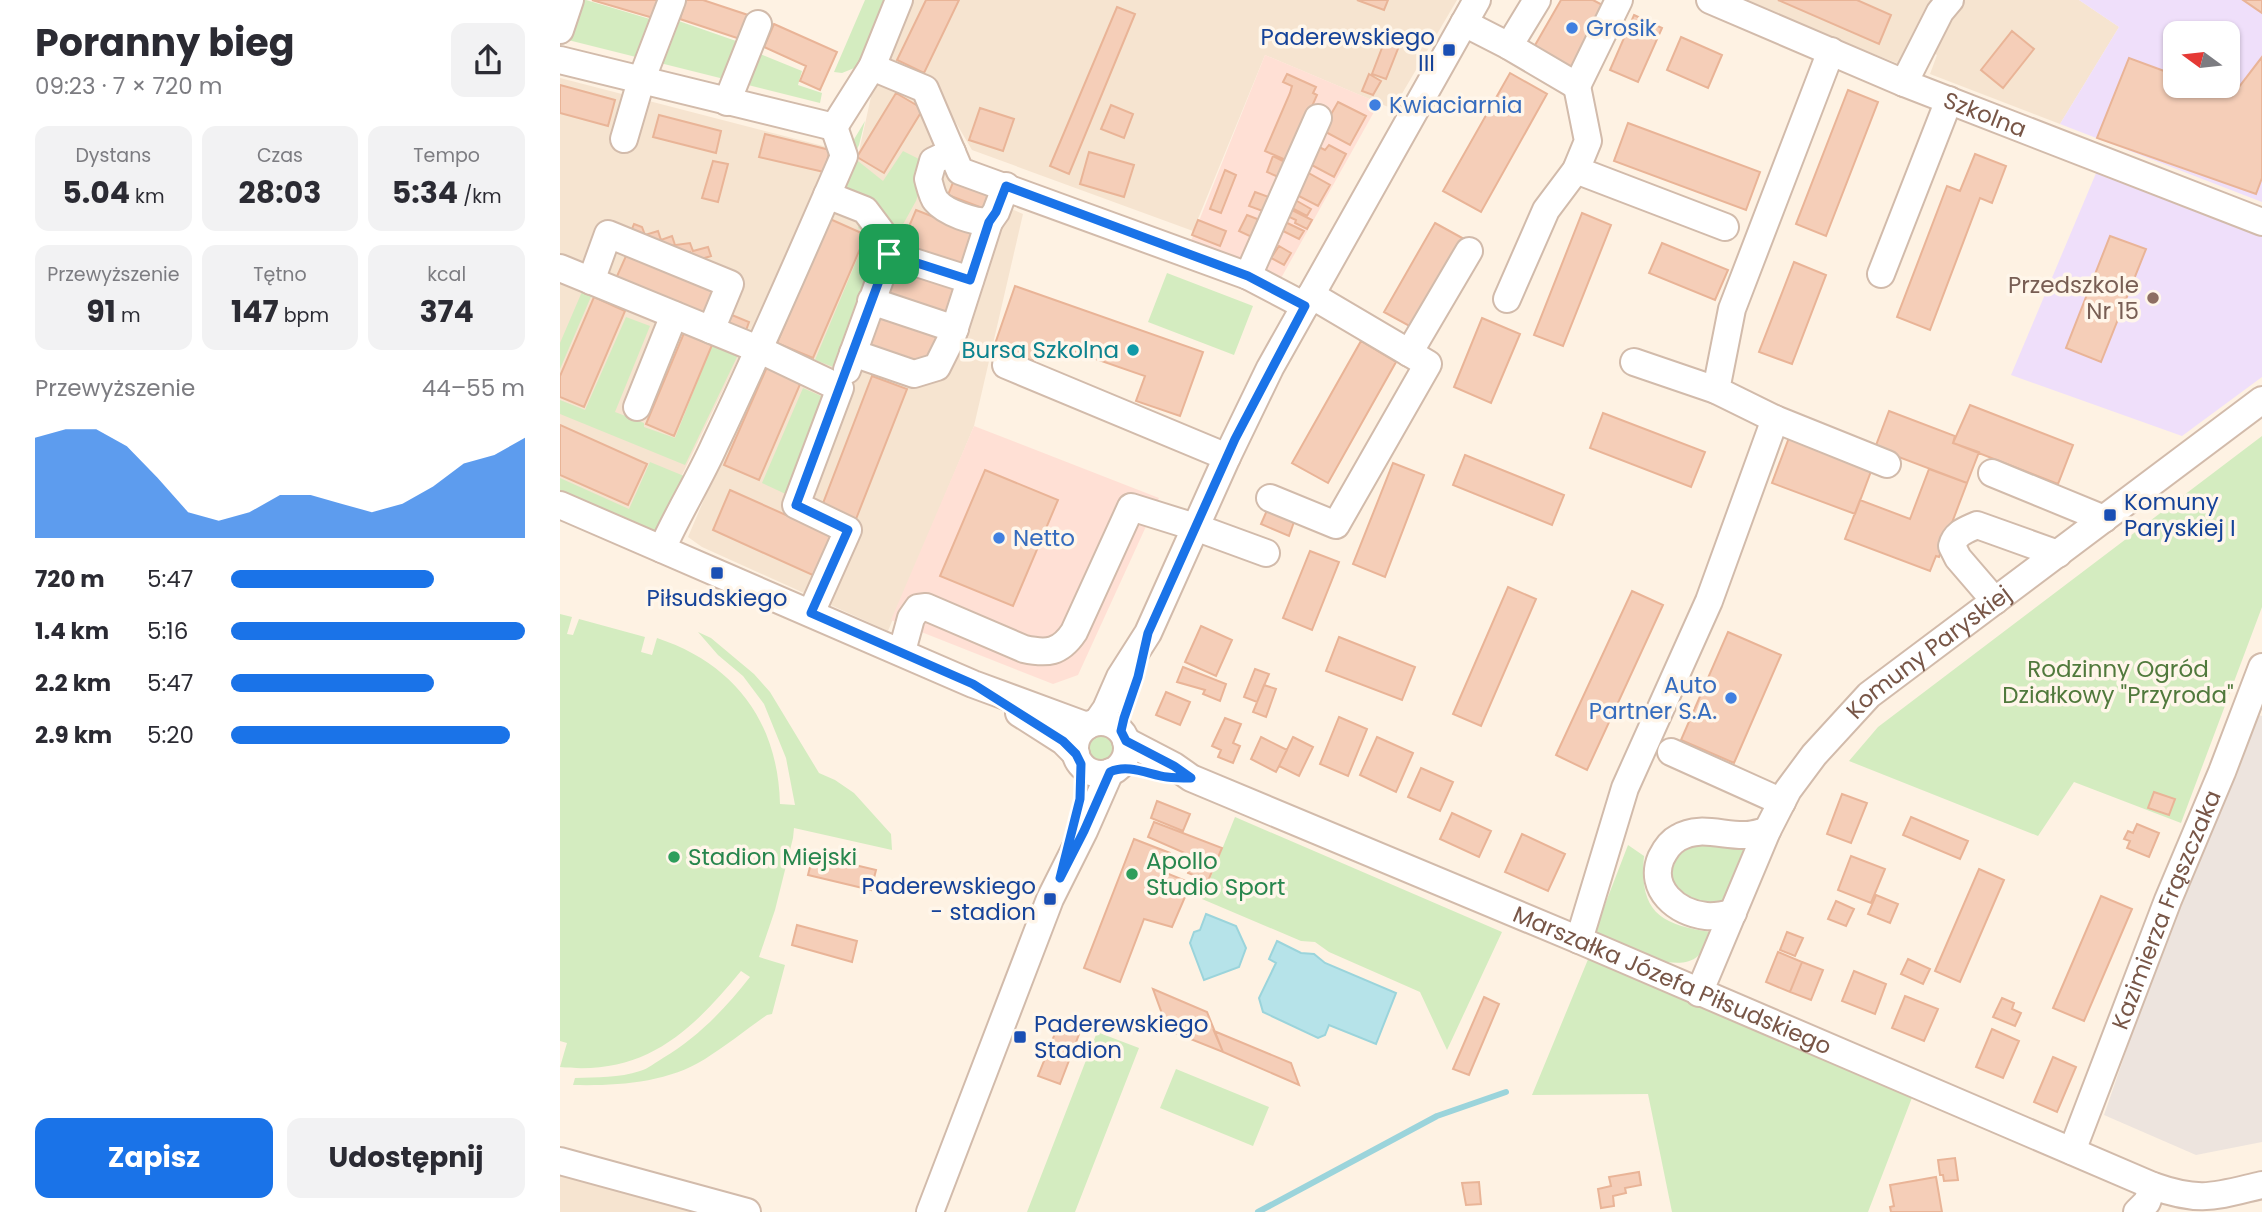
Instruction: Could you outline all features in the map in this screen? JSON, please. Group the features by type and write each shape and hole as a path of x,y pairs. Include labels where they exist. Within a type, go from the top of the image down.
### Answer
{"street":[{"path":"560,30 570,0"},
{"path":"624,139 641,81 671,0"},
{"path":"834,127 872,67 899,0"},
{"path":"1060,878 1080,799 1077,738 1106,709 1120,677 1148,633 1270,368 1477,0"},
{"path":"1509,46 1537,0"},
{"path":"1507,299 1546,210 1576,170 1588,141 1577,86 1619,0"},
{"name":"Szkolna","path":"1710,0 1904,83 2262,222"},
{"path":"1904,83 1942,2"},
{"path":"1464,23 1577,86"},
{"path":"727,102 758,24"},
{"path":"1716,390 1732,309 1831,51"},
{"path":"560,61 834,127"},
{"path":"872,67 925,89 960,171 1308,300 1428,364 1336,525 1270,498"},
{"path":"1881,274 1949,100"},
{"path":"1248,276 1318,118"},
{"path":"662,549 700,477 760,350 844,156 834,127"},
{"path":"951,152 933,162 928,180 936,201 957,215 979,222 989,222"},
{"path":"1576,170 1725,227"},
{"path":"853,354 914,373 936,367 954,329 989,222 1006,186"},
{"path":"811,613 848,530 796,505 892,246 865,211 827,195"},
{"path":"592,281 608,234 706,274 730,284 711,330"},
{"path":"1409,353 1469,250"},
{"path":"889,254 970,280"},
{"path":"560,268 760,350 840,388"},
{"path":"872,301 954,329"},
{"path":"637,408 674,315"},
{"path":"1634,362 1716,390 1775,419 1887,464"},
{"path":"1006,365 1227,457"},
{"name":"Komuny Paryskiej","path":"1699,993 1782,802 1807,764 1869,695 2262,400"},
{"path":"1579,940 1625,788 1709,601 1775,419"},
{"path":"1992,473 2104,519"},
{"path":"560,505 973,684 1092,724 1108,722 1124,736 1191,778"},
{"path":"902,652 914,613 918,608 926,607 1024,649 1041,653 1065,645 1074,632 1131,507 1195,527 1266,554"},
{"path":"1995,601 1958,558 1952,547 1962,531 1977,525 2058,554"},
{"path":"930,1212 1050,899 1113,771 1125,757 1124,736 1148,633"},
{"name":"Kazimierza Frąszczaka","path":"2072,1151 2168,900 2222,772 2262,667"},
{"path":"973,684 1063,741 1094,773 1135,770 1169,778 1191,778"},
{"path":"1671,752 1782,802"},
{"name":"Marszałka Józefa Piłsudskiego","path":"1191,778 1579,940 2153,1186 2194,1198 2262,1185"},
{"path":"1732,913 1708,917 1682,909 1671,901 1662,891 1657,877 1663,852 1671,842 1693,831 1749,836 1768,831"},
{"path":"560,1161 747,1212"},
{"path":"2137,1212 2147,1202 2153,1186"}],"shaded area":[{"path":"910,0 1457,0 1393,109 1265,55 1193,231 972,150 932,82 885,63"},
{"path":"1738,0 1932,0 1899,64"},
{"path":"1961,0 2079,0 2119,27 2060,124 1930,74 1937,55 1930,51"},
{"path":"2079,0 2262,0 2262,202 2060,124 2119,27"},
{"path":"1265,55 1379,103 1280,280 1191,241"},
{"path":"876,74 919,93 953,184 1023,214 974,426 888,631 702,547 688,537 772,340 856,165"},
{"path":"560,78 839,150 654,533 560,492"},
{"name":"Przedszkole Nr 15","path":"2102,159 2262,222 2262,377 2182,436 2011,375"},
{"path":"974,426 1159,498 1078,675 1053,684 891,620"},
{"path":"2258,715 2262,716 2262,1142 2196,1155 2104,1115 2169,927"},
{"path":"560,1173 699,1212 560,1212"}],"green space":[{"path":"560,0 586,0 670,25 673,19 759,49 758,53 802,71 798,85 822,93 820,103 560,38"},
{"path":"865,0 893,0 869,62 842,73 834,72"},
{"path":"865,121 853,157 883,181 903,151 921,160 915,183 921,185 916,201 901,228 890,229 834,188 850,146"},
{"path":"863,214 888,248 841,370 815,360 868,233 858,228"},
{"path":"1167,273 1253,306 1234,355 1148,322"},
{"path":"584,287 593,292 560,369 560,343"},
{"path":"626,317 650,326 615,412 644,423 644,427 675,438 712,345 738,355 685,465 560,414 560,400 585,410"},
{"path":"803,388 830,400 792,497 762,483"},
{"name":"Rodzinny Ogród Działkowy \"Przyroda\"","path":"2262,436 2262,607 2181,823 2074,782 2038,836 1849,761 1878,727"},
{"path":"650,462 684,476 657,536 560,492 560,478 629,509"},
{"name":"Stadion Miejski","path":"560,614 572,617 567,634 573,635 579,619 645,637 641,652 652,655 657,638 685,649 730,680 761,722 771,747 780,804 795,805 786,758 764,704 743,676 718,655 698,632 711,638 754,674 770,692 819,773 854,793 891,834 892,850 794,828 775,910 759,957 785,965 772,1014 690,1067 658,1078 607,1085 573,1085 575,1078 624,1075 649,1067 699,1032 750,977 741,971 704,1013 684,1031 641,1057 590,1068 560,1067 567,1043 560,1041"},
{"path":"1102,733 1108,734 1116,742 1116,754 1108,762 1102,763 1096,762 1088,754 1087,748 1088,742 1096,734"},
{"path":"1235,817 1502,932 1447,1050 1420,992 1329,952 1315,942 1301,941 1202,899"},
{"path":"1713,842 1742,848 1748,856 1727,897 1712,904 1698,903 1671,886 1673,867 1676,860 1687,850"},
{"path":"1628,845 1644,856 1645,890 1656,912 1678,925 1711,932 1698,956 1675,963 1661,961 1594,933"},
{"path":"1589,957 1913,1095 1868,1212 1672,1212 1648,1094 1532,1095"},
{"path":"1097,1032 1139,1048 1075,1212 1027,1212"},
{"path":"1176,1069 1269,1107 1253,1146 1160,1108"}],"water":[{"path":"1206,914 1236,926 1246,948 1239,967 1204,980 1190,943 1194,932 1200,930"},
{"path":"1277,941 1301,953 1314,954 1325,963 1396,993 1376,1044 1329,1025 1325,1035 1318,1038 1263,1012 1259,998 1276,963 1269,959"}],"building":[{"path":"592,0 666,0 660,20"},
{"path":"686,0 703,0 751,16 743,40 680,19"},
{"path":"926,0 959,0 924,73 897,60"},
{"path":"1357,0 1388,0 1384,10"},
{"name":"Grosik","path":"1561,0 1593,0 1610,9 1575,71 1534,47"},
{"path":"1778,0 1857,0 1891,15 1879,44"},
{"path":"2243,0 2262,0 2262,13"},
{"path":"1117,7 1135,14 1069,174 1050,166"},
{"path":"1634,15 1662,28 1638,82 1610,70"},
{"path":"774,24 837,52 820,90 800,81 806,66 764,47"},
{"path":"2012,31 2034,49 2003,88 1981,70"},
{"path":"1681,37 1722,55 1708,88 1667,70"},
{"path":"1385,40 1399,46 1386,79 1372,74"},
{"path":"2262,57 2262,178 2256,194 2097,138 2129,58 2163,71 2163,98 2240,98 2240,86"},
{"path":"1510,73 1547,94 1481,212 1443,191"},
{"path":"1287,74 1316,87 1313,93 1317,95 1288,161 1265,151 1292,86 1283,82"},
{"path":"1369,74 1381,81 1373,95 1362,91"},
{"path":"560,85 615,100 608,126 560,113"},
{"path":"1848,90 1878,102 1826,236 1796,224"},
{"path":"896,93 923,109 884,173 857,157"},
{"path":"1338,102 1366,116 1350,145 1322,130"},
{"path":"1111,105 1133,114 1124,138 1101,129"},
{"path":"980,108 1014,119 1003,151 969,140"},
{"path":"659,115 721,131 716,153 653,137"},
{"path":"1628,123 1760,172 1746,210 1614,161"},
{"path":"765,134 830,150 824,172 759,157"},
{"path":"1313,144 1325,150 1329,145 1346,154 1334,177 1306,162"},
{"path":"1089,152 1134,165 1124,197 1080,184"},
{"path":"1975,154 2006,166 1992,203 1980,198 1930,330 1897,317 1947,186 1960,191"},
{"path":"1273,156 1289,164 1283,179 1267,172"},
{"path":"713,161 728,164 718,202 702,198"},
{"path":"1225,170 1236,175 1221,213 1210,209"},
{"path":"1305,171 1330,185 1318,206 1293,193"},
{"path":"954,180 991,194 985,209 948,195"},
{"path":"1255,192 1274,199 1268,213 1249,206"},
{"path":"1290,197 1311,209 1307,216 1286,205"},
{"path":"1286,207 1312,220 1307,229 1283,214"},
{"path":"916,210 980,235 967,269 902,243"},
{"path":"1582,213 1611,225 1563,346 1534,335"},
{"path":"1247,215 1265,222 1256,239 1239,231"},
{"path":"830,219 866,235 813,358 777,343"},
{"path":"1198,220 1226,231 1220,246 1192,235"},
{"path":"1281,220 1304,231 1299,239 1277,228"},
{"path":"1435,223 1464,239 1413,328 1384,312"},
{"path":"634,224 642,227 645,235 658,231 661,240 672,236 675,245 660,250 626,231 632,229"},
{"path":"2110,236 2146,249 2101,362 2066,348"},
{"path":"690,243 693,251 708,247 711,256 692,262 690,252 677,256 675,245"},
{"path":"1662,243 1728,270 1715,300 1649,273"},
{"path":"1279,246 1291,253 1284,265 1271,258"},
{"path":"630,247 725,289 708,325 614,283"},
{"path":"1794,262 1826,275 1792,364 1759,352"},
{"path":"894,263 963,287 952,318 883,294"},
{"name":"Bursa Szkolna","path":"1015,286 1203,352 1180,416 1136,401 1145,376 1041,340 1033,361 994,347"},
{"path":"594,297 625,311 584,407 560,397 560,376"},
{"path":"875,311 942,335 931,368 863,344"},
{"path":"727,313 749,322 744,336 722,327"},
{"path":"1482,318 1520,334 1491,403 1454,387"},
{"path":"684,333 712,345 674,436 646,424"},
{"path":"1361,341 1396,362 1328,483 1292,463"},
{"path":"767,367 801,382 759,480 724,465"},
{"path":"872,376 907,389 856,519 822,506"},
{"path":"1970,405 2073,445 2058,484 1953,443"},
{"path":"1889,411 1955,436 1953,443 1979,452 1967,483 1875,448"},
{"path":"1603,413 1705,452 1691,487 1590,448"},
{"path":"560,425 647,464 628,505 560,475"},
{"path":"1790,435 1873,466 1855,514 1772,483"},
{"path":"1465,455 1564,495 1552,525 1453,485"},
{"path":"1393,463 1424,475 1385,577 1353,564"},
{"path":"1929,469 1967,483 1939,557 1936,556 1930,571 1845,539 1860,500 1910,519"},
{"name":"Netto","path":"985,470 1058,500 1013,606 940,576"},
{"path":"730,490 835,537 817,577 713,530"},
{"path":"1268,508 1295,519 1289,536 1261,524"},
{"path":"1310,551 1339,562 1312,630 1283,618"},
{"path":"1508,587 1536,599 1481,726 1453,714"},
{"path":"1632,591 1663,605 1587,770 1556,755"},
{"path":"1201,626 1232,640 1216,676 1185,662"},
{"name":"Auto Partner S.A.","path":"1728,632 1781,655 1734,763 1681,740"},
{"path":"1339,637 1415,667 1402,700 1326,671"},
{"path":"1183,667 1226,684 1220,701 1203,694 1205,690 1177,682"},
{"path":"1255,669 1269,674 1257,702 1244,697"},
{"path":"1264,685 1276,689 1266,717 1253,712"},
{"path":"1166,692 1190,702 1180,725 1156,715"},
{"path":"1339,717 1367,729 1348,776 1320,764"},
{"path":"1225,718 1241,724 1233,743 1240,746 1233,763 1218,757 1221,750 1212,746"},
{"path":"1261,737 1287,750 1276,772 1251,759"},
{"path":"1293,737 1313,747 1299,776 1279,766"},
{"path":"1377,737 1413,753 1396,792 1360,775"},
{"path":"1421,768 1453,782 1440,811 1408,797"},
{"path":"2154,792 2175,799 2169,815 2148,808"},
{"path":"1842,794 1867,803 1851,843 1827,834"},
{"path":"1157,801 1190,814 1183,831 1151,818"},
{"path":"1452,813 1491,831 1479,857 1440,839"},
{"path":"1911,817 1968,841 1960,859 1903,835"},
{"path":"1154,822 1222,848 1208,881 1188,873 1194,857 1148,837"},
{"path":"2137,824 2159,833 2149,857 2127,848 2130,841 2124,839 2128,831 2133,833"},
{"path":"1522,834 1565,854 1548,891 1505,872"},
{"path":"1134,839 1170,853 1166,873 1191,883 1172,927 1144,919 1120,982 1084,968"},
{"path":"813,855 876,870 871,890 808,875"},
{"path":"1851,856 1885,869 1871,903 1838,890"},
{"path":"1979,869 2004,880 1960,982 1935,971"},
{"path":"1876,895 1898,904 1890,923 1868,914"},
{"path":"2101,896 2132,909 2084,1021 2053,1008"},
{"path":"1836,901 1854,909 1846,926 1828,919"},
{"path":"797,925 857,941 852,962 792,945"},
{"path":"1787,932 1803,938 1795,956 1780,950"},
{"path":"1778,952 1802,962 1790,992 1766,982"},
{"path":"1908,959 1930,969 1923,984 1901,974"},
{"path":"1802,962 1823,970 1811,1000 1790,992"},
{"path":"1854,971 1886,984 1875,1014 1842,1001"},
{"path":"1153,989 1207,1012 1223,1052 1168,1030"},
{"path":"1905,996 1938,1009 1924,1041 1892,1028"},
{"path":"1484,997 1499,1004 1469,1075 1453,1069"},
{"path":"2002,998 2014,1003 2012,1009 2021,1013 2015,1026 1993,1017"},
{"path":"1060,1021 1081,1029 1060,1084 1038,1076"},
{"path":"1992,1029 2019,1041 2003,1078 1976,1067"},
{"path":"1214,1031 1291,1063 1299,1085 1223,1052"},
{"path":"2053,1057 2076,1067 2057,1112 2034,1102"},
{"path":"1955,1158 1958,1180 1944,1181 1943,1175 1940,1175 1938,1160"},
{"path":"1639,1172 1641,1185 1625,1188 1626,1193 1613,1196 1614,1206 1601,1208 1598,1189 1611,1186 1609,1177"},
{"path":"1936,1177 1942,1212 1891,1212 1890,1207 1894,1206 1890,1185"},
{"path":"1479,1182 1481,1204 1466,1205 1462,1183"}],"waterway":[{"path":"1258,1212 1437,1116 1506,1092"}],"place":[{"name":"Grosik","path":"1572,28"},
{"name":"Paderewskiego III","path":"1449,50"},
{"name":"Kwiaciarnia","path":"1375,105"},
{"name":"Przedszkole Nr 15","path":"2153,298"},
{"name":"Bursa Szkolna","path":"1133,350"},
{"name":"Komuny Paryskiej I","path":"2110,515"},
{"name":"Netto","path":"999,538"},
{"name":"Piłsudskiego","path":"717,573"},
{"name":"Auto Partner S.A.","path":"1731,698"},
{"name":"Stadion Miejski","path":"674,857"},
{"name":"Apollo Studio Sport","path":"1132,874"},
{"name":"Paderewskiego - stadion","path":"1050,899"},
{"name":"Paderewskiego Stadion","path":"1020,1037"}],"route":[{"path":"1006,186 1248,276 1305,306 1235,439 1148,633 1138,677 1124,718 1121,731 1126,741 1164,760 1191,778 1169,778 1135,770 1115,769 1110,772 1060,878 1082,785 1081,764 1076,754 1044,728 973,684 811,613 848,530 796,505 889,254 970,280 989,222 1006,186"}]}
